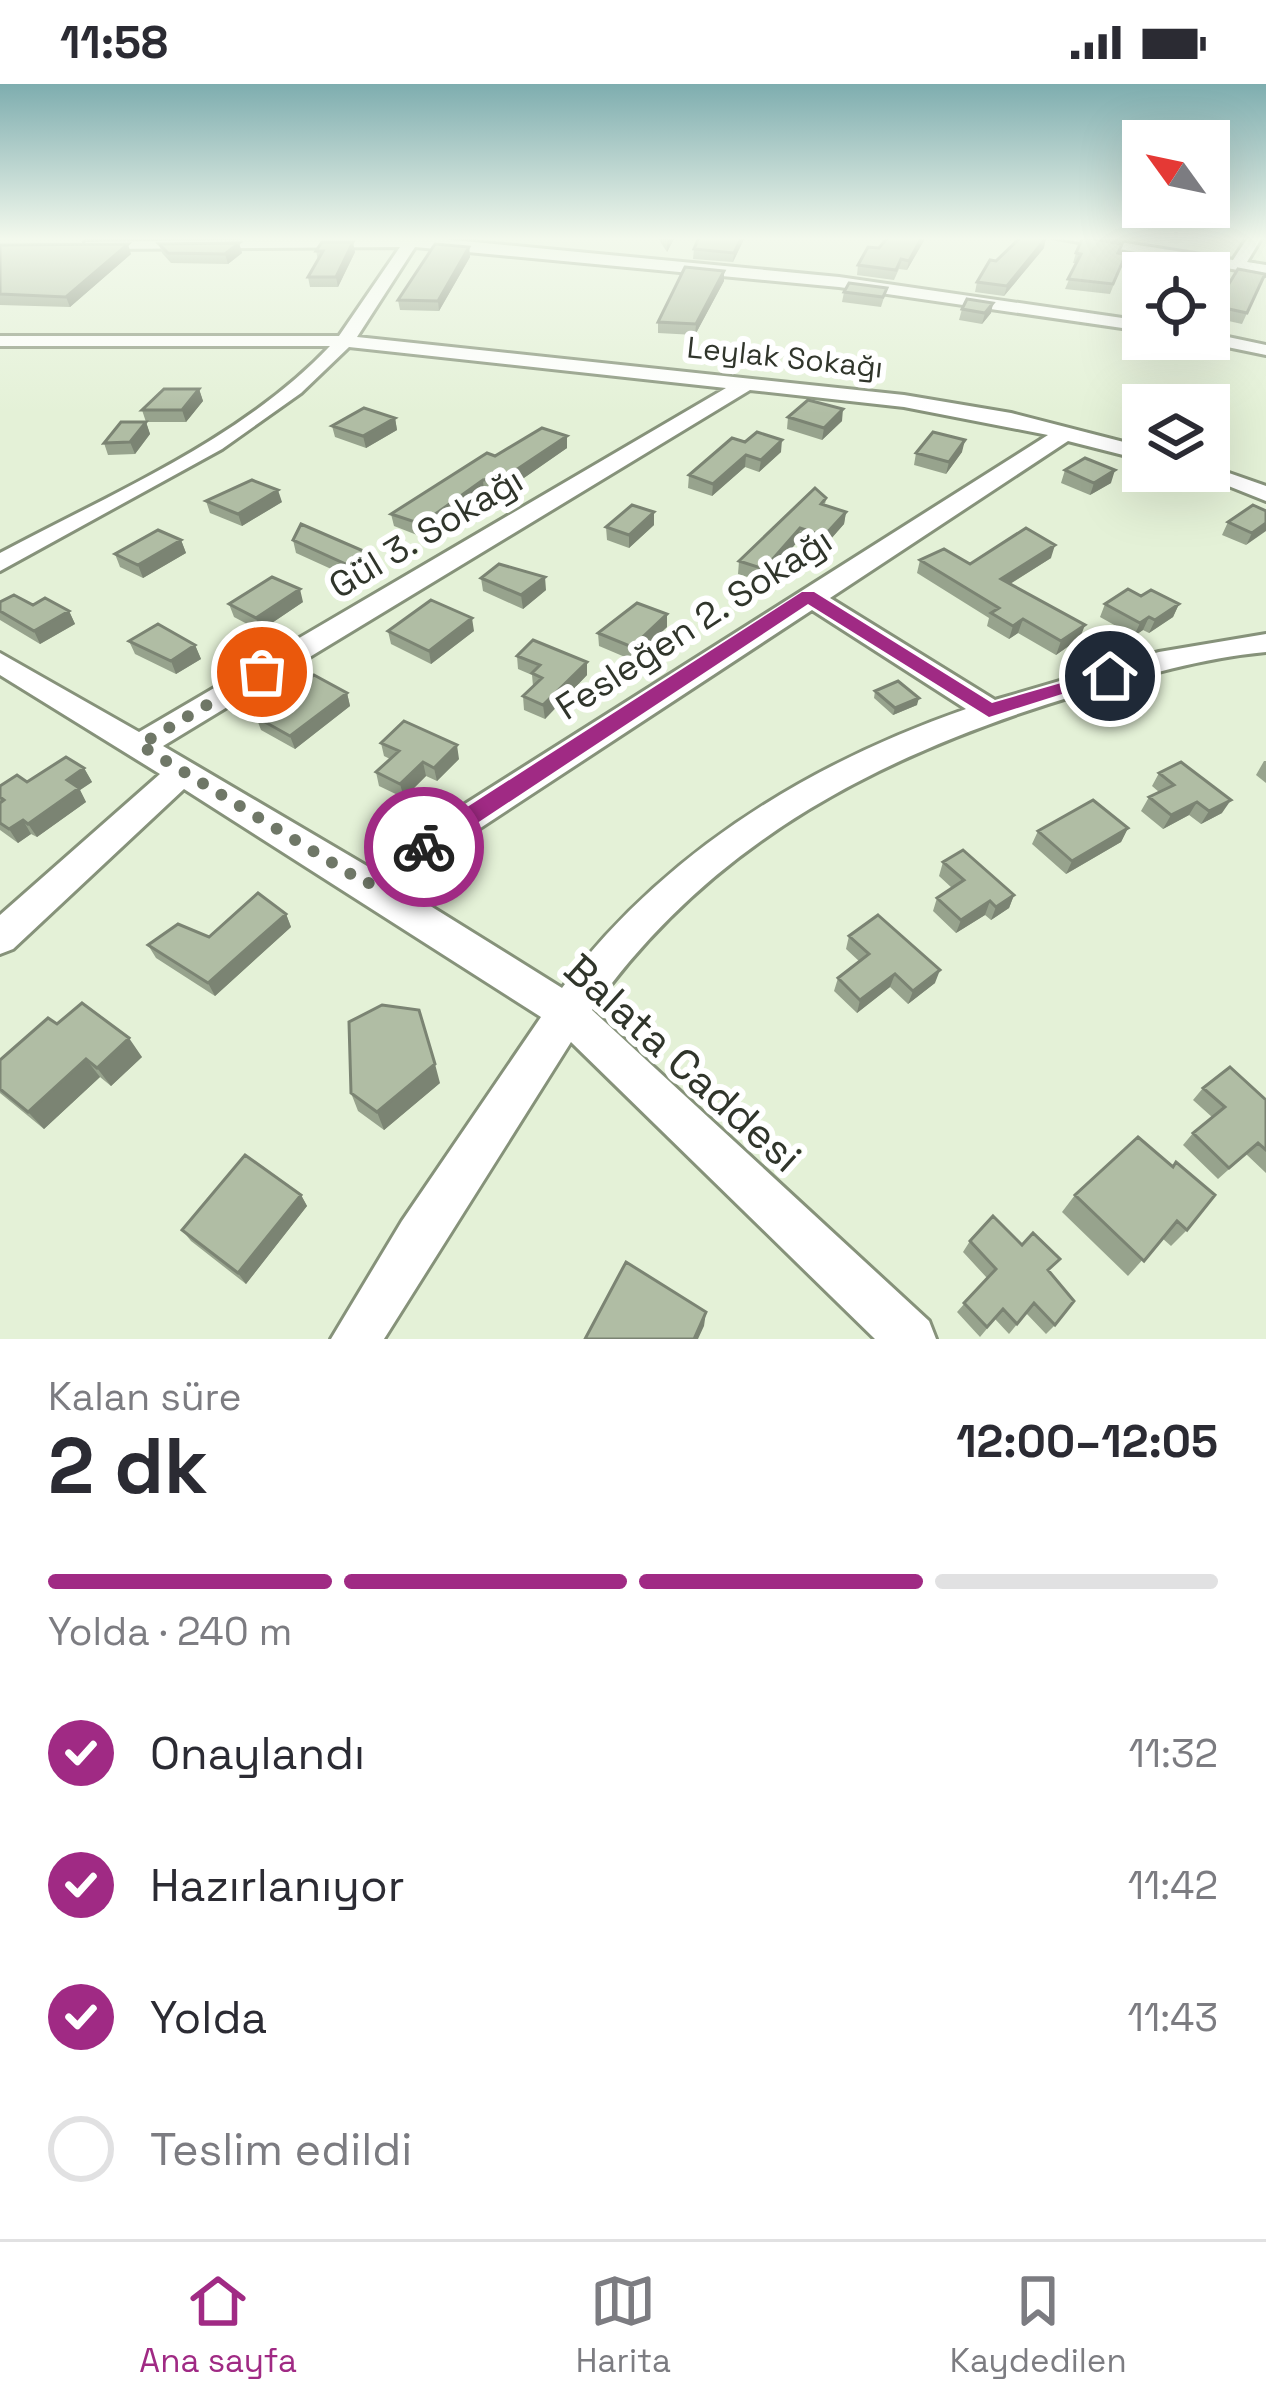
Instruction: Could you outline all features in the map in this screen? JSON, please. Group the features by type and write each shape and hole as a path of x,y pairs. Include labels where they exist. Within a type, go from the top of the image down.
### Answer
{"street":[{"path":"0,563 248,421 328,358 375,296"},
{"path":"933,296 1122,323"},
{"name":"Leylak Sokağı","path":"0,341 344,341 965,410 1122,448"},
{"path":"1230,342 1266,350"},
{"name":"Gül 3. Sokağı","path":"140,745 748,383"},
{"name":"Fesleğen 2. Sokağı","path":"367,884 1066,433"},
{"path":"1230,481 1266,494"},
{"path":"808,596 989,710"},
{"path":"356,1339 437,1205 617,945 704,862 800,798 989,710 1214,648 1266,643"},
{"name":"Balata Caddesi","path":"0,662 367,884 568,1013 911,1339"},
{"path":"0,938 181,773"}],"building":[{"path":"401,296 441,296 438,301 398,300"},
{"path":"671,296 711,296 696,324 658,322"},
{"path":"1230,296 1255,296 1247,313 1230,309"},
{"path":"967,299 993,303 985,313 962,309"},
{"path":"164,389 199,389 182,410 142,410"},
{"path":"808,400 843,409 824,428 788,417"},
{"path":"364,408 395,418 363,436 332,426"},
{"path":"121,422 146,422 130,442 104,443"},
{"path":"542,428 567,436 504,478 483,480 434,515 415,522 391,514 487,453 495,456"},
{"path":"757,432 782,440 761,460 746,455 713,484 689,475 732,438 745,442"},
{"path":"933,432 965,440 949,462 916,453"},
{"path":"1085,458 1115,470 1094,483 1065,470"},
{"path":"252,480 278,490 238,514 206,501"},
{"path":"815,488 826,498 821,504 846,512 824,536 800,528 764,569 739,561"},
{"path":"632,505 654,512 629,535 606,527"},
{"path":"1253,505 1266,511 1266,523 1252,533 1228,522"},
{"path":"301,524 368,553 348,565 293,540"},
{"path":"1026,528 1055,545 1001,579 1085,625 1061,641 1023,619 1013,626 991,613 999,608 920,560 944,549 970,564"},
{"path":"158,530 181,540 138,565 115,554"},
{"path":"499,564 545,577 521,595 481,578"},
{"path":"272,577 300,589 256,618 229,604"},
{"path":"1128,589 1141,596 1151,590 1179,604 1155,620 1149,617 1140,623 1105,604"},
{"path":"14,595 33,605 45,598 69,611 34,631 0,611 0,602"},
{"path":"431,600 472,618 429,651 388,631"},
{"path":"637,603 667,614 632,647 598,633"},
{"path":"158,624 195,645 171,661 129,641"},
{"path":"533,640 587,662 543,705 523,696 542,678 532,673 540,665 517,656"},
{"path":"314,675 347,693 290,736 256,717"},
{"path":"898,681 919,698 895,708 875,691"},
{"path":"404,721 457,745 434,768 423,762 400,784 376,772 399,751 381,743"},
{"path":"66,757 84,768 67,780 79,788 28,824 23,820 9,829 0,823 4,800 0,786 17,775 27,782"},
{"path":"1181,762 1231,800 1209,811 1197,802 1171,815 1149,797 1174,785 1159,773"},
{"path":"1093,800 1128,828 1072,861 1038,831"},
{"path":"963,850 1014,895 996,907 990,901 961,920 937,898 964,880 943,862"},
{"path":"258,893 286,914 208,983 148,945 178,924 209,937"},
{"path":"878,915 940,970 913,991 895,974 860,1000 838,978 869,954 849,936"},
{"path":"82,1003 129,1038 97,1068 86,1059 28,1112 0,1089 0,1060 48,1018 57,1024"},
{"path":"382,1005 419,1010 435,1064 377,1112 351,1093 349,1022"},
{"path":"1230,1067 1266,1100 1266,1150 1258,1143 1229,1168 1193,1133 1225,1107 1203,1088"},
{"path":"1138,1137 1215,1195 1187,1230 1177,1221 1144,1261 1075,1195"},
{"path":"245,1155 301,1195 238,1273 182,1230"},
{"path":"993,1216 1022,1245 1033,1233 1060,1259 1048,1270 1074,1301 1055,1325 1034,1303 1017,1324 1003,1309 987,1327 964,1303 996,1269 970,1241"},
{"path":"626,1262 706,1312 694,1339 585,1339"}],"way so far":[{"path":"262,672 140,745 367,884 424,847"}],"route":[{"path":"424,847 808,596 989,710 1110,676"}]}
